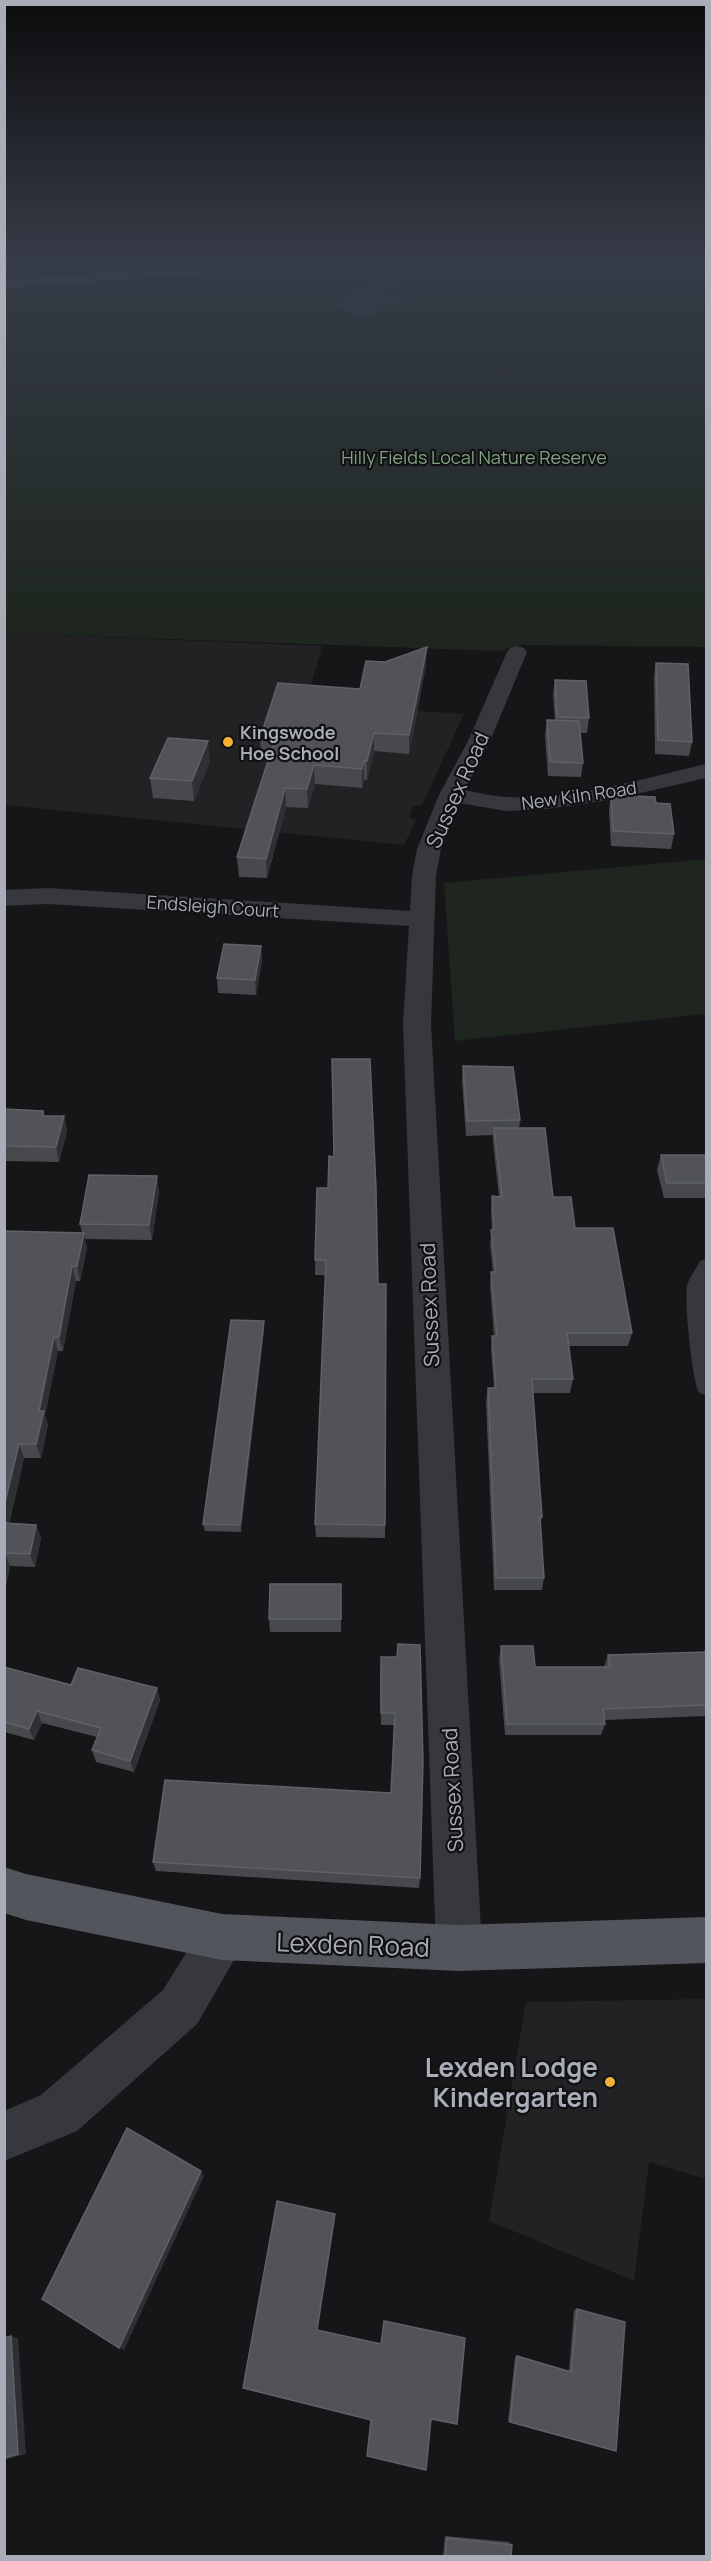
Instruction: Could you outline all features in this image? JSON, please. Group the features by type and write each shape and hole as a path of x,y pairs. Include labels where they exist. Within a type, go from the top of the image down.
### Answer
{"main road":[{"name":"Lexden Road","path":"4,1890 26,1897 222,1937 459,1948 706,1940"}],"street":[{"name":"Sussex Road","path":"459,1948 417,1023 424,876 429,849 451,795 515,679 517,652"},
{"name":"New Kiln Road","path":"451,795 506,804 547,802 610,793 706,771"},
{"name":"Endsleigh Court","path":"4,898 48,896 422,919"},
{"path":"4,2136 59,2113 180,2007 222,1937"}],"lane":[{"path":"706,1266 696,1287 701,1364 706,1387"}],"shaded area":[{"name":"Kingswode Hoe School","path":"5,633 322,646 307,699 372,708 464,714 422,805 413,806 409,817 416,820 404,845 5,805"},
{"name":"Lexden Lodge Kindergarten","path":"706,1999 706,2179 649,2162 634,2281 489,2221 526,2002"}],"green space":[{"name":"Hilly Fields Local Nature Reserve","path":"5,384 706,384 706,647 522,645 498,651 5,633"},
{"path":"706,859 706,1014 455,1041 444,883"}],"building":[{"path":"427,647 409,735 374,733 367,761 364,761 362,769 314,765 307,789 285,788 266,859 237,857 275,739 260,738 278,683 360,689 366,661 385,662"},
{"path":"656,663 688,664 692,742 658,740"},
{"path":"555,680 586,681 589,718 557,717"},
{"path":"547,720 579,721 583,763 550,762"},
{"path":"168,738 208,741 192,781 150,778"},
{"path":"611,795 655,797 656,803 670,804 674,834 613,831"},
{"path":"224,944 261,946 255,980 217,978"},
{"path":"332,1059 370,1059 378,1284 386,1284 385,1525 315,1524 326,1260 315,1260 317,1188 328,1188 329,1156 334,1157"},
{"path":"463,1066 513,1067 520,1120 467,1121"},
{"path":"4,1109 43,1111 43,1116 64,1116 56,1147 4,1146"},
{"path":"494,1128 545,1128 553,1197 571,1197 575,1228 613,1228 632,1333 567,1333 573,1379 532,1379 544,1578 496,1578 488,1388 496,1388 492,1336 497,1336 491,1272 496,1272 491,1230 494,1230 492,1196 502,1197"},
{"path":"661,1155 706,1155 706,1183 667,1183"},
{"path":"89,1175 157,1176 149,1225 80,1224"},
{"path":"4,1231 84,1233 77,1266 72,1266 59,1337 54,1337 39,1411 44,1411 36,1444 19,1444 4,1506"},
{"path":"231,1320 264,1321 240,1525 203,1524"},
{"path":"4,1523 36,1525 30,1554 5,1553 4,1556"},
{"path":"270,1584 341,1584 341,1619 269,1619"},
{"path":"398,1644 420,1645 423,1761 420,1878 153,1862 165,1780 391,1793 395,1713 381,1713 381,1657 397,1657"},
{"path":"501,1646 533,1646 535,1667 610,1667 608,1655 706,1652 706,1705 603,1709 605,1724 507,1724"},
{"path":"4,1667 71,1685 78,1668 157,1688 130,1761 92,1750 101,1728 37,1711 29,1729 4,1722"},
{"path":"127,2128 201,2171 119,2348 42,2299"},
{"path":"277,2201 335,2214 317,2330 381,2344 384,2321 465,2338 457,2424 431,2419 426,2470 367,2456 371,2420 243,2388"},
{"path":"577,2309 625,2322 616,2451 510,2422 517,2356 571,2372"},
{"path":"11,2336 18,2454 4,2458 4,2338"},
{"path":"447,2538 512,2545 511,2556 445,2556"}],"place":[{"name":"Kingswode Hoe School","path":"228,742"},
{"name":"Lexden Lodge Kindergarten","path":"610,2082"}]}
